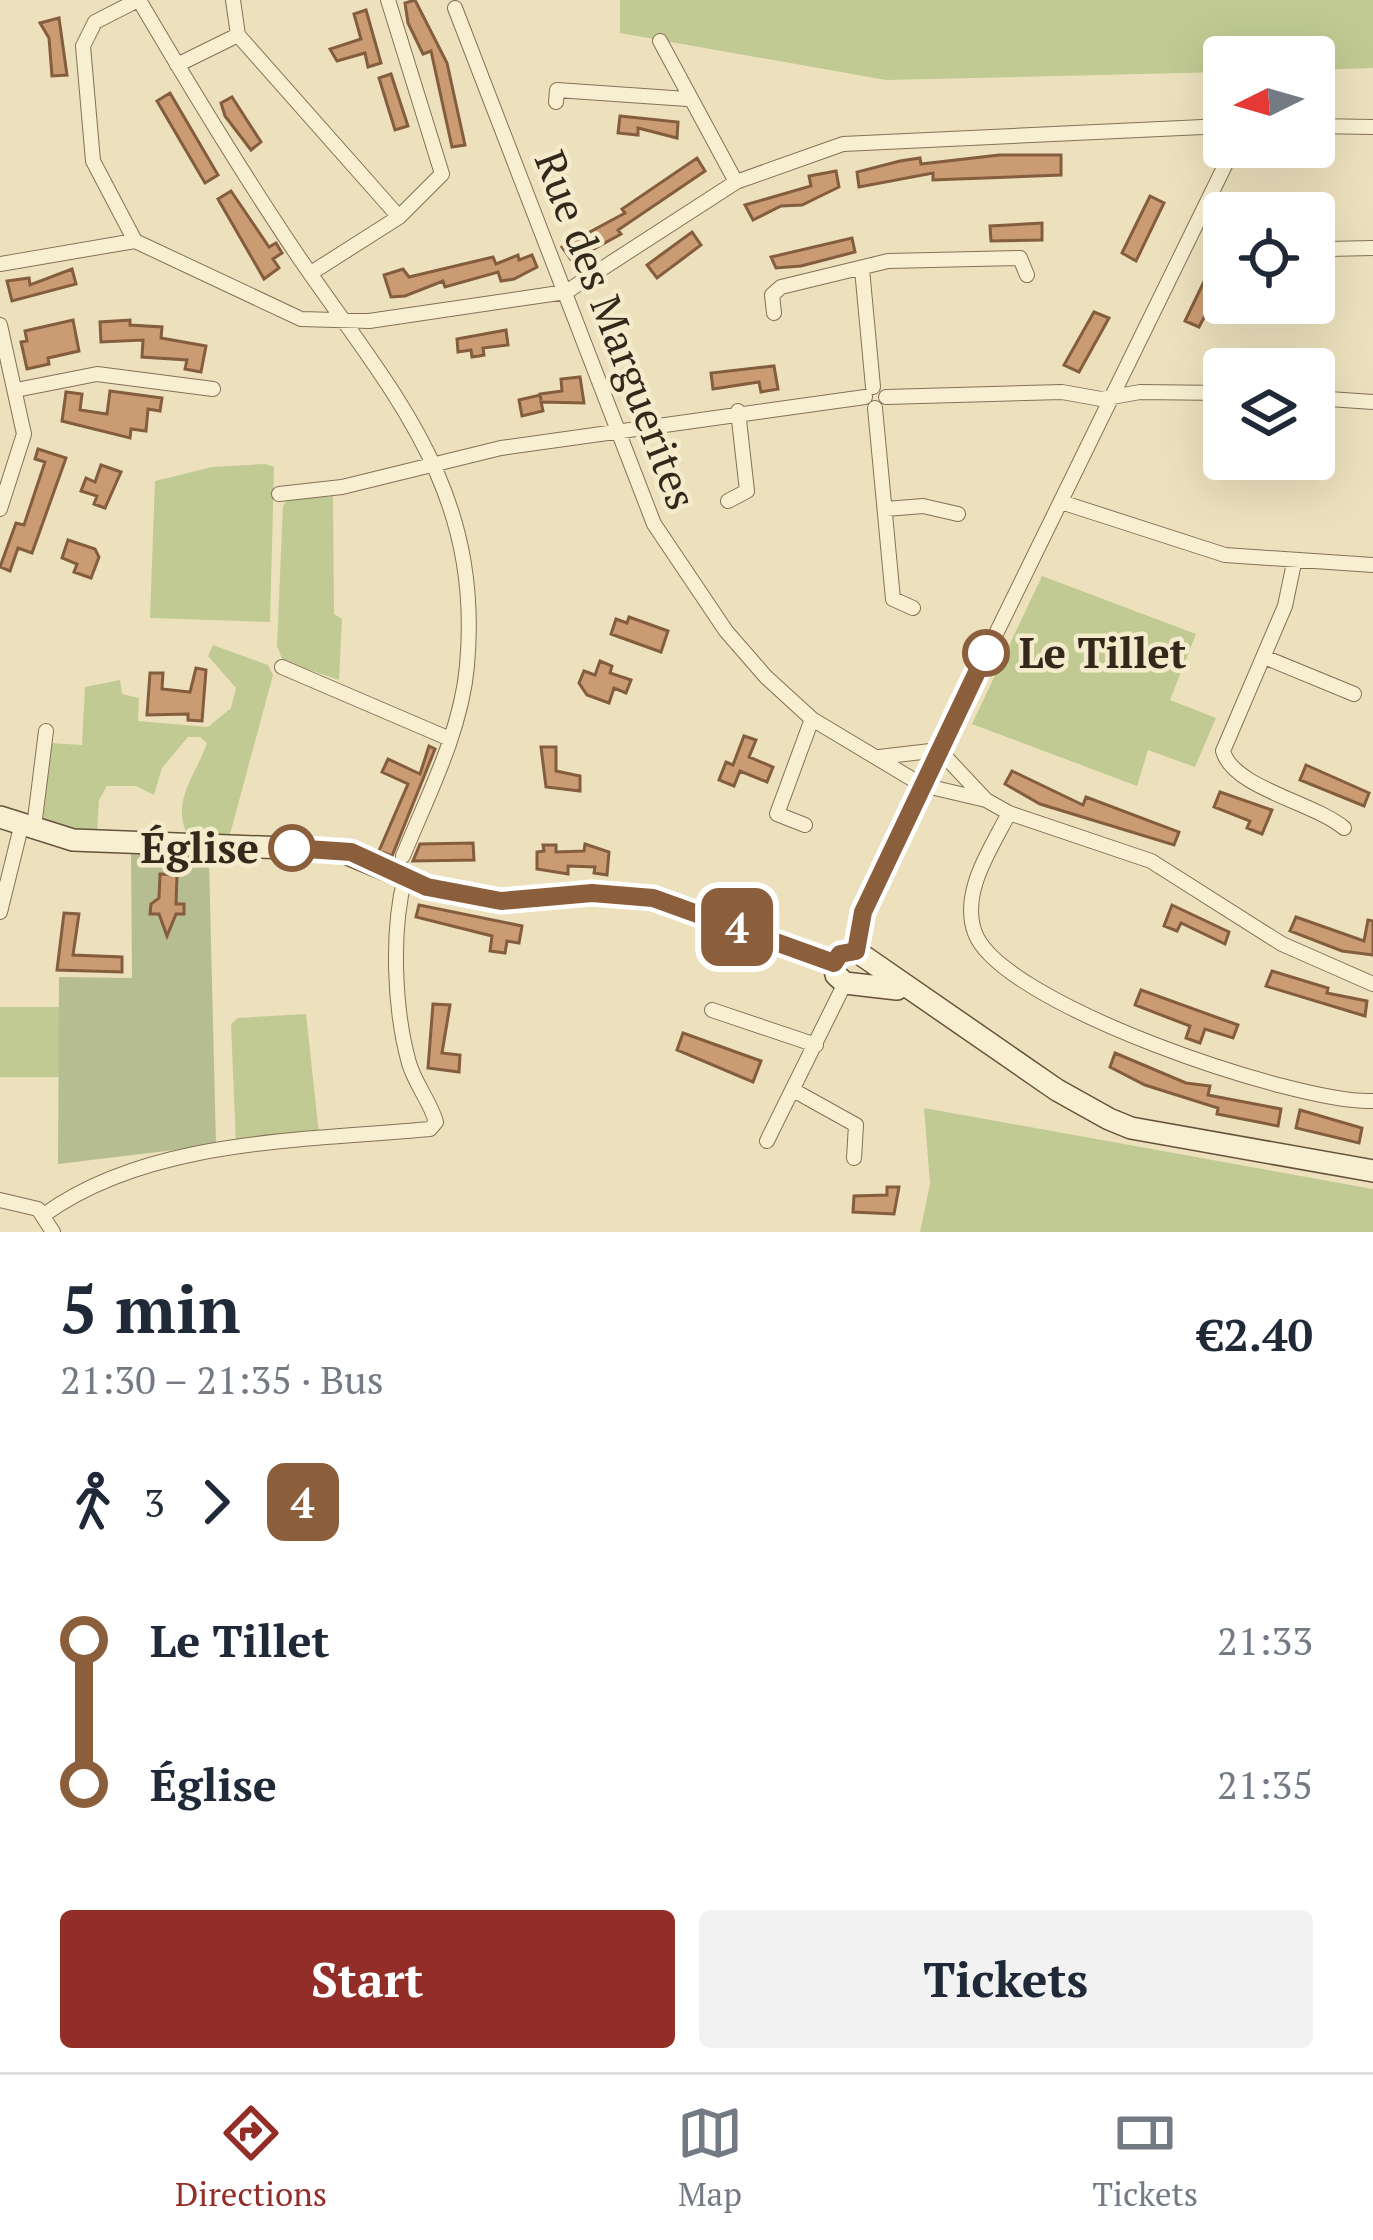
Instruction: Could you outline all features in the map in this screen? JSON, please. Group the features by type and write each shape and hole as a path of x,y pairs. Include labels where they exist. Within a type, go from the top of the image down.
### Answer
{"street":[{"path":"4,1204 45,1214 81,1191 159,1163 430,1129 436,1122 410,1066 400,1011 400,908 404,867 450,739 466,669 461,545 436,460 310,273 139,0 94,22 83,46 93,161 135,241"},
{"path":"233,0 238,35 399,217"},
{"path":"310,273 399,217 439,180 442,166 388,0"},
{"name":"Rue des Marguerites","path":"455,8 616,430 670,552 766,677 812,719 922,785 986,800"},
{"path":"177,65 238,35"},
{"path":"660,41 687,99 736,182"},
{"path":"556,102 556,90 687,99"},
{"path":"1335,126 1373,127"},
{"path":"0,264 135,241 301,319 369,321 566,292 736,182 843,144 1203,127"},
{"path":"766,1142 852,968 863,912 922,785 1224,168"},
{"path":"1335,249 1373,248"},
{"path":"774,313 772,295 781,287 888,262 1020,258 1027,275"},
{"path":"862,269 893,599 913,608"},
{"path":"356,338 369,321"},
{"path":"0,325 24,434 0,509"},
{"path":"16,390 97,374 213,388"},
{"path":"279,494 342,487 436,460 738,412 875,398 1062,392 1107,404 1140,392 1203,393"},
{"path":"1335,399 1373,402"},
{"path":"728,501 747,491 738,412"},
{"path":"1061,502 1184,545 1294,563 1373,565"},
{"path":"886,509 923,506 958,514"},
{"path":"1294,563 1285,605 1223,751 1227,765 1241,777 1323,810 1344,828"},
{"path":"1264,657 1336,682 1354,694"},
{"path":"282,667 450,739"},
{"path":"805,825 777,814 812,719"},
{"path":"0,912 19,822 46,731"},
{"path":"877,757 939,750"},
{"path":"939,750 986,800 1009,813 1151,861 1299,954 1373,984"},
{"path":"1009,813 970,900 976,937 994,961 1071,1006 1224,1071 1318,1096 1373,1101"},
{"path":"19,822 73,840 338,850 404,867 446,892 501,901 592,893 653,898 933,1000 1070,1099 1131,1128 1373,1171"},
{"path":"712,1010 816,1045"},
{"path":"793,1090 856,1125 854,1158"},
{"path":"45,1214 53,1232"}],"green space":[{"path":"620,0 1373,0 1373,68 1335,69 1335,36 1203,36 1203,72 886,80 620,33"},
{"path":"212,467 274,467 270,622 150,618 155,481"},
{"path":"333,496 334,614 342,619 339,680 283,661 277,646 283,506 287,500"},
{"path":"1042,576 1196,634 1170,700 1216,718 1195,767 1148,750 1137,786 972,724"},
{"path":"213,645 268,665 273,675 229,838 189,839 184,825 186,790 207,743 200,737 188,737 162,768 154,795 136,786 107,786 99,800 97,834 43,822 50,743 82,745 85,687 120,680 122,694 139,698 138,721 208,727 231,708 236,688 208,656"},
{"path":"131,853 201,854 209,860 216,1145 58,1164 59,977 132,978"},
{"path":"0,1007 59,1007 59,1077 0,1077"},
{"path":"306,1014 319,1134 236,1144 231,1024 238,1018"},
{"path":"924,1108 1373,1189 1373,1232 920,1232 930,1184"}],"building":[{"path":"415,0 447,63 465,145 452,147 431,51 423,54 408,23 405,3"},
{"path":"366,10 381,63 368,67 365,53 337,61 330,49 361,39 354,14"},
{"path":"59,18 67,75 52,76 49,38 40,23"},
{"path":"391,74 408,126 395,130 379,78"},
{"path":"170,93 218,175 205,183 157,101"},
{"path":"232,97 261,142 251,150 225,116 221,103"},
{"path":"620,116 678,122 677,138 638,128 638,135 618,133"},
{"path":"999,155 1061,155 1061,175 933,180 933,173 859,187 857,172 900,161 920,158 921,164"},
{"path":"697,158 705,171 618,230 621,234 572,261 562,247 625,213 622,209"},
{"path":"836,171 839,187 802,205 781,206 753,220 745,205 811,186 809,176"},
{"path":"231,191 269,247 276,243 282,253 273,259 279,268 264,279 218,199"},
{"path":"1150,196 1164,203 1136,261 1122,253"},
{"path":"1042,223 1042,240 991,241 990,226"},
{"path":"692,232 701,245 657,278 647,265"},
{"path":"852,238 855,252 801,266 776,268 771,257"},
{"path":"518,255 519,260 532,255 537,267 514,279 501,281 498,272 445,287 443,281 405,296 391,297 384,275 403,269 409,277 493,257 496,264"},
{"path":"72,269 76,284 12,301 7,281 29,278 30,285"},
{"path":"1203,284 1203,319 1199,327 1185,321"},
{"path":"1094,312 1109,318 1079,372 1064,365"},
{"path":"73,320 79,351 27,369 21,342 27,341 25,331"},
{"path":"130,320 130,325 162,327 161,338 206,346 201,372 185,369 187,360 142,357 143,340 101,342 100,322"},
{"path":"506,330 508,345 483,348 484,355 472,357 471,350 458,352 457,339"},
{"path":"774,366 778,389 761,392 759,382 713,389 711,373"},
{"path":"580,377 584,403 541,402 543,411 522,416 519,400 540,395 541,400 540,394 562,391 561,379"},
{"path":"110,391 162,398 160,411 148,409 146,431 131,429 130,438 62,421 66,392 82,394 80,410 107,414"},
{"path":"38,449 66,458 32,553 18,548 10,571 0,567 16,523 24,525 45,462 35,459"},
{"path":"101,465 121,472 105,508 94,504 97,496 81,491 86,478 95,482"},
{"path":"68,540 95,549 99,557 91,578 74,572 77,564 62,558"},
{"path":"629,617 668,631 661,652 611,634 616,619 627,623"},
{"path":"600,661 612,666 610,673 631,680 626,693 614,688 609,703 587,695 579,683 584,671 595,675"},
{"path":"196,668 206,670 202,721 188,720 188,714 147,715 150,673 163,673 162,689 190,692"},
{"path":"744,736 756,740 749,757 773,767 767,782 740,771 734,786 719,780 726,762 733,765"},
{"path":"429,746 435,749 392,856 379,851 408,784 382,772 388,759 420,774"},
{"path":"541,747 556,747 556,771 580,776 580,791 546,787"},
{"path":"1306,765 1369,793 1364,806 1300,780"},
{"path":"1012,771 1083,805 1086,797 1179,832 1174,845 1040,804 1005,784"},
{"path":"1220,792 1272,810 1262,834 1247,828 1250,821 1214,807"},
{"path":"473,843 474,860 413,861 420,844"},
{"path":"585,844 609,852 607,875 594,873 595,867 568,866 568,874 537,869 537,852 544,851 543,845 556,845 556,852 584,851"},
{"path":"160,874 177,875 176,904 184,904 184,914 176,914 167,936 159,914 150,914 151,904 159,898"},
{"path":"419,905 522,926 519,943 507,941 505,953 490,951 492,936 416,917"},
{"path":"1172,905 1229,932 1225,944 1181,923 1177,931 1164,926"},
{"path":"64,913 79,914 73,955 122,957 122,972 57,970"},
{"path":"1296,917 1364,941 1368,920 1373,921 1373,955 1342,951 1290,931"},
{"path":"1272,971 1328,988 1327,993 1367,1001 1365,1016 1266,986"},
{"path":"1141,990 1238,1025 1233,1038 1205,1029 1200,1043 1186,1038 1190,1026 1135,1005"},
{"path":"433,1004 450,1005 442,1053 460,1055 459,1072 428,1068"},
{"path":"683,1033 761,1061 753,1082 677,1050"},
{"path":"1115,1053 1186,1083 1210,1086 1208,1095 1281,1109 1278,1126 1217,1114 1218,1108 1145,1085 1110,1067"},
{"path":"1300,1110 1362,1128 1359,1143 1296,1128"},
{"path":"887,1187 899,1187 894,1214 853,1212 854,1196 887,1195"}],"bus line":[{"name":"4","path":"292,848 351,852 427,887 501,901 592,893 653,898 834,963 840,954 856,951 863,912 986,653"}],"place":[{"name":"Le Tillet","path":"986,653"},
{"name":"Église","path":"292,848"}]}
